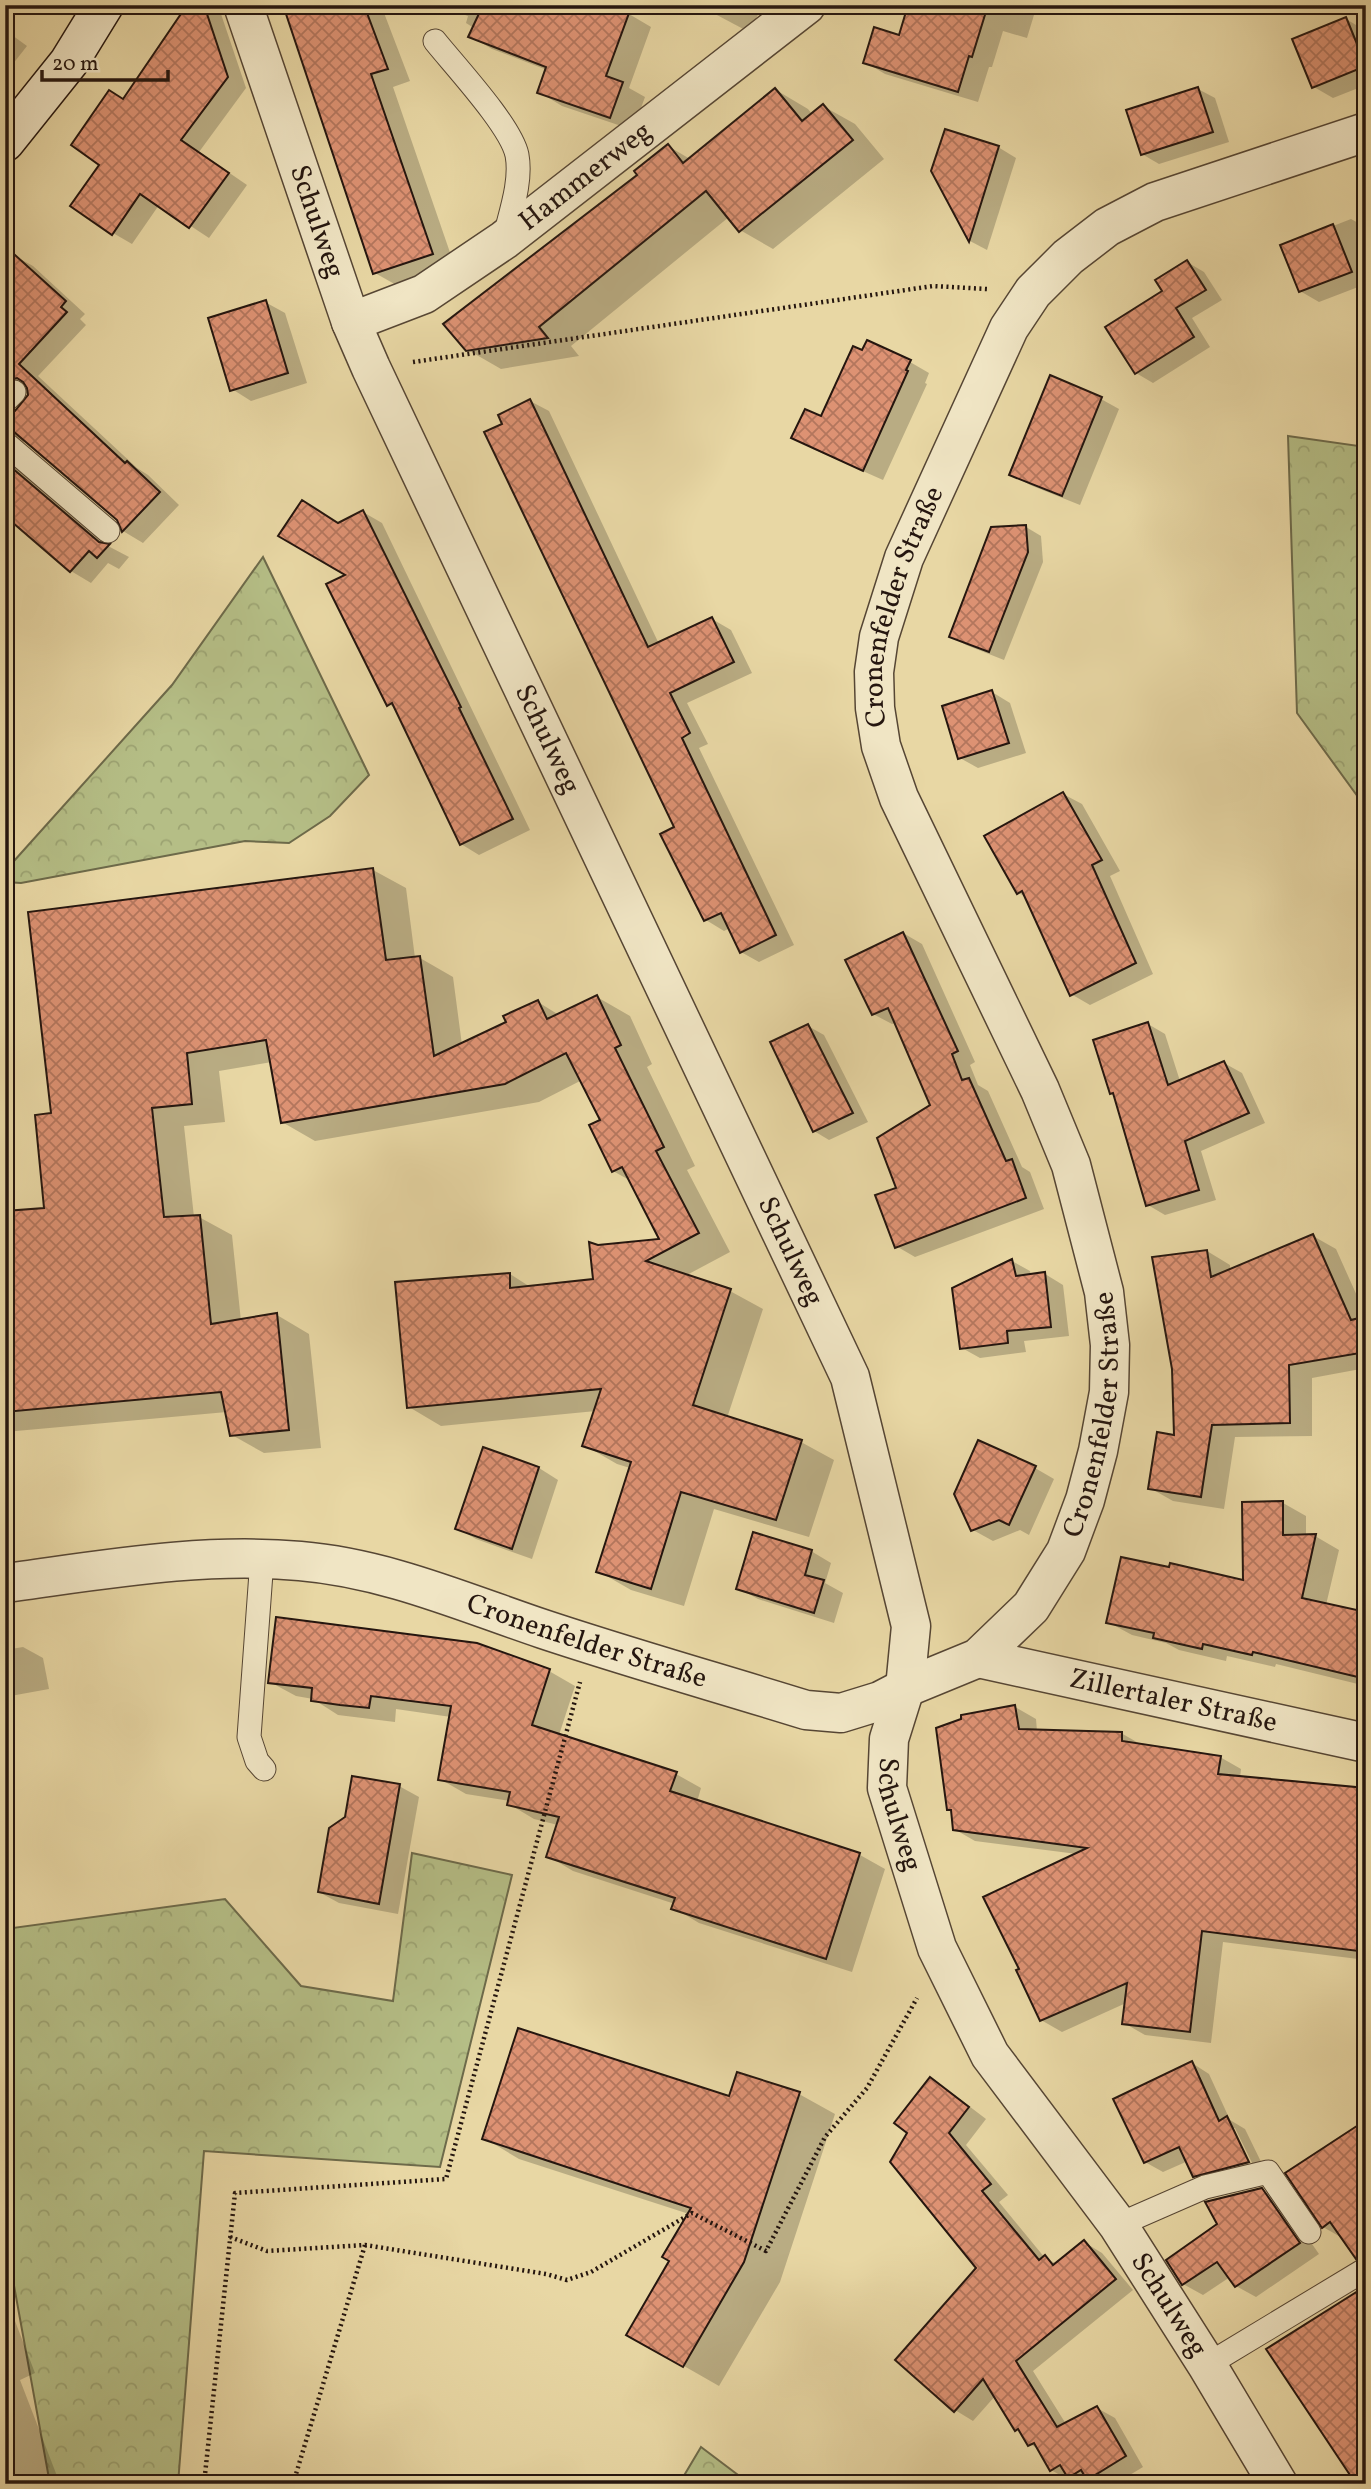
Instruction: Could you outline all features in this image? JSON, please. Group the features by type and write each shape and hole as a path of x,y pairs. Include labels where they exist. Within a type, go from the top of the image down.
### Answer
{"street":[{"path":"5,142 69,62 104,5"},
{"name":"Schulweg","path":"243,5 351,322 371,368 850,1377 911,1626 905,1688 889,1739 887,1788 937,1948 990,2055 1118,2225 1207,2365 1278,2484"},
{"name":"Hammerweg","path":"351,322 424,294 505,240 806,5"},
{"name":"Cronenfelder Straße","path":"5,1583 174,1561 262,1559 353,1568 413,1583 591,1644 806,1710 841,1713 880,1701 978,1657 1031,1607 1066,1551 1085,1500 1098,1451 1109,1392 1110,1345 1104,1292 1071,1165 1041,1090 899,798 881,746 875,708 874,671 879,637 904,558 1009,328 1033,292 1068,257 1107,227 1155,202 1366,132"},
{"name":"Zillertaler Straße","path":"978,1657 1366,1743"}],"lane":[{"path":"435,41 506,129 517,154 517,181 505,240"},
{"path":"5,443 108,531"},
{"path":"262,1559 249,1737 257,1761 264,1769"},
{"path":"1118,2225 1205,2187 1268,2172 1309,2232"},
{"path":"1207,2365 1366,2269"}],"path":[{"path":"371,368 933,286 1033,292"},
{"path":"204,2484 236,2193 446,2179 591,1644"},
{"path":"230,2237 267,2250 365,2245 546,2273 567,2280 591,2272 692,2213 766,2251 825,2137 867,2088 915,1999 949,1972"},
{"path":"293,2484 365,2245"}],"green space":[{"path":"1288,436 1366,447 1366,808 1297,713"},
{"path":"263,557 369,775 330,816 289,843 245,841 21,883 5,882 5,871 172,685"},
{"path":"412,1853 512,1875 440,2167 204,2151 178,2484 50,2484 5,2236 5,1929 225,1899 301,1986 393,2001"},
{"path":"701,2447 750,2484 679,2484"}],"building":[{"path":"187,5 204,5 228,77 181,140 229,173 189,228 140,194 112,235 70,206 99,165 71,145 109,90 123,99"},
{"path":"283,5 364,5 388,69 371,74 433,254 373,274"},
{"path":"483,5 632,5 606,76 623,82 610,118 537,93 546,67 468,37"},
{"path":"908,5 988,5 958,92 863,63 874,27 899,35"},
{"path":"1346,17 1366,66 1312,88 1292,39"},
{"path":"1198,87 1213,132 1141,155 1126,110"},
{"path":"775,88 802,121 823,104 853,140 739,232 706,191 539,327 548,338 466,351 443,324 637,175 634,171 668,144 683,163"},
{"path":"945,129 999,146 969,242 931,171"},
{"path":"1333,224 1352,272 1299,292 1280,245"},
{"path":"5,246 66,301 61,307 67,312 19,364 160,492 122,532 117,520 14,432 5,429 5,415 15,411 28,395 27,388 17,378 5,381"},
{"path":"1187,260 1206,290 1176,308 1194,337 1135,374 1105,327 1162,291 1155,280"},
{"path":"266,300 288,373 230,391 208,318"},
{"path":"867,340 911,360 863,471 791,438 805,409 821,416 853,346 862,350"},
{"path":"1050,375 1102,397 1062,496 1009,475"},
{"path":"530,399 648,647 712,617 734,662 670,693 690,733 682,738 776,935 740,953 721,913 704,921 660,834 674,827 484,432 502,424 498,415"},
{"path":"5,462 99,542 110,544 97,558 89,551 70,572 5,516"},
{"path":"302,500 338,523 363,510 461,707 459,708 513,819 460,845 392,703 387,706 326,584 345,575 278,536"},
{"path":"1026,525 1028,552 989,652 949,637 991,527"},
{"path":"992,690 1009,743 958,759 942,706"},
{"path":"1063,792 1102,860 1092,865 1136,963 1070,996 1022,891 1017,894 984,836"},
{"path":"373,868 386,960 420,956 434,1056 506,1022 503,1016 538,1000 547,1019 597,995 621,1045 615,1048 664,1147 656,1151 699,1233 646,1261 731,1289 693,1405 802,1440 776,1520 681,1492 651,1589 596,1572 631,1462 582,1446 601,1389 407,1408 395,1282 510,1273 510,1288 593,1279 589,1242 598,1245 659,1239 622,1167 612,1172 589,1125 600,1120 566,1053 505,1084 281,1123 266,1040 187,1053 192,1104 152,1108 164,1217 200,1215 211,1324 277,1313 289,1430 230,1436 221,1392 5,1412 5,1211 44,1208 35,1115 51,1113 28,912"},
{"path":"903,932 958,1051 952,1054 962,1080 969,1078 1006,1161 1012,1159 1026,1198 895,1248 875,1195 896,1188 877,1138 930,1105 888,1008 872,1015 845,960"},
{"path":"1148,1022 1168,1085 1224,1061 1249,1113 1185,1141 1199,1190 1146,1206 1113,1093 1110,1094 1093,1040"},
{"path":"808,1024 853,1113 813,1132 770,1042"},
{"path":"1313,1234 1351,1320 1359,1318 1366,1352 1289,1365 1290,1423 1212,1425 1201,1497 1148,1489 1157,1432 1174,1435 1172,1369 1152,1257 1207,1250 1211,1277"},
{"path":"1012,1259 1016,1276 1045,1272 1051,1327 1007,1331 1008,1343 960,1349 952,1288"},
{"path":"978,1440 1036,1466 1009,1525 999,1520 971,1531 954,1494"},
{"path":"483,1447 539,1467 512,1549 455,1529"},
{"path":"1283,1501 1283,1535 1316,1534 1302,1598 1366,1612 1366,1679 1253,1652 1252,1655 1203,1644 1202,1649 1153,1638 1154,1633 1106,1623 1121,1557 1169,1567 1170,1563 1243,1580 1242,1502"},
{"path":"753,1532 812,1550 805,1575 824,1580 814,1613 736,1589"},
{"path":"276,1617 477,1643 550,1669 532,1725 677,1772 670,1791 860,1853 826,1959 671,1909 675,1898 546,1857 559,1817 507,1805 510,1792 438,1780 451,1706 371,1696 369,1708 340,1705 311,1701 312,1688 268,1683"},
{"path":"1015,1705 1019,1729 1122,1732 1122,1741 1221,1756 1218,1774 1366,1788 1366,1886 1358,1951 1202,1931 1190,2032 1122,2024 1127,1983 1040,2021 1016,1970 1019,1969 983,1897 1087,1848 953,1830 951,1810 947,1810 936,1728 961,1719 961,1715"},
{"path":"352,1776 400,1784 379,1904 318,1892 329,1828 345,1817"},
{"path":"518,2028 729,2096 737,2072 800,2092 744,2262 683,2367 626,2335 669,2261 662,2257 691,2208 482,2139"},
{"path":"1192,2061 1219,2121 1227,2116 1249,2162 1193,2177 1179,2147 1144,2163 1113,2099"},
{"path":"930,2077 969,2107 949,2133 991,2184 982,2191 1039,2260 1045,2255 1053,2265 1084,2240 1116,2279 1016,2361 1057,2427 1097,2406 1126,2456 1087,2480 1081,2470 1068,2478 1060,2465 1050,2471 1034,2443 1028,2446 1018,2429 1015,2431 983,2379 954,2412 895,2360 976,2268 890,2162 907,2133 894,2123"},
{"path":"1366,2120 1366,2255 1356,2259 1330,2222 1322,2228 1285,2173"},
{"path":"1262,2188 1300,2243 1235,2287 1217,2262 1182,2285 1166,2260 1217,2224 1205,2202"},
{"path":"1366,2286 1366,2484 1356,2484 1266,2349"}]}
